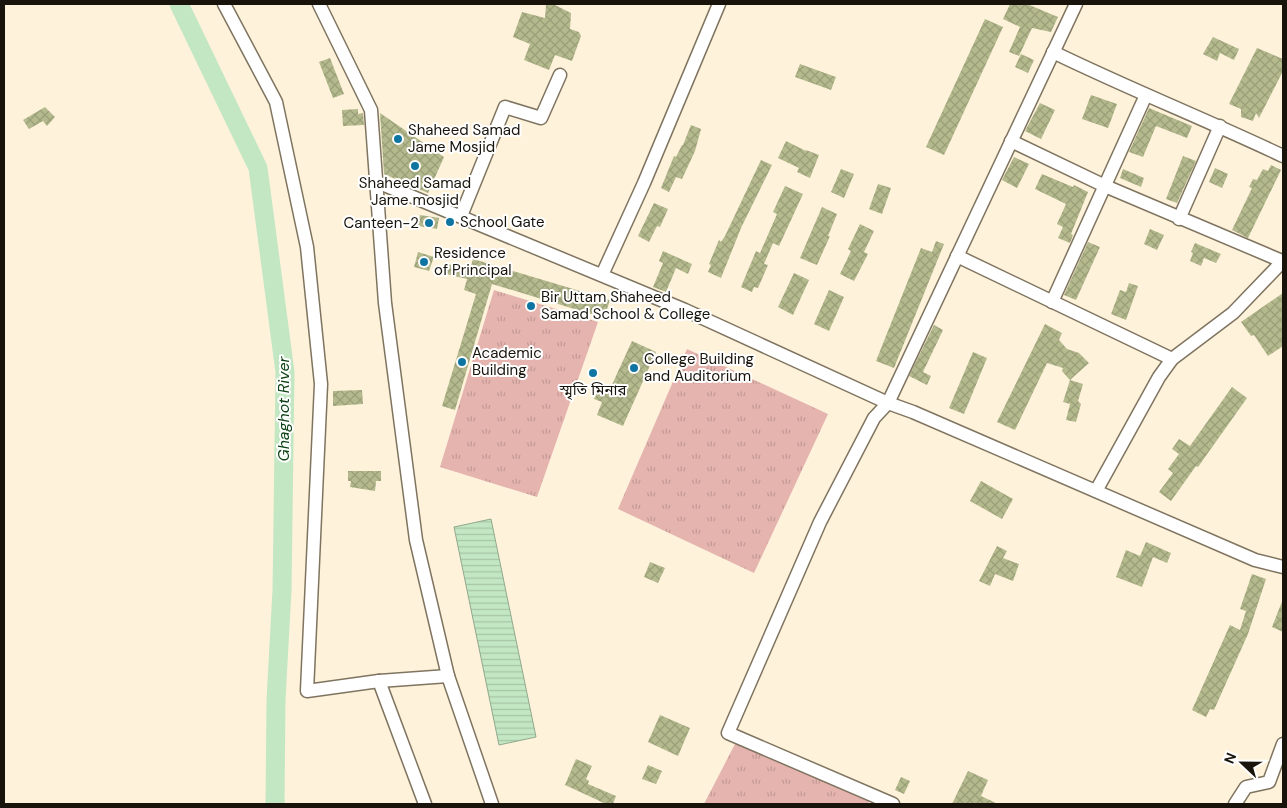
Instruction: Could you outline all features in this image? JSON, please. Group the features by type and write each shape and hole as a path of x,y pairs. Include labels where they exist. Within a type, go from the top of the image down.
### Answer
{"street":[{"path":"224,4 276,102 307,247 322,384 306,692 379,681 448,676"},
{"path":"319,4 370,110 386,303 416,540 448,676 492,804"},
{"path":"602,275 644,183 719,4"},
{"path":"893,804 728,733 820,522 874,418 888,404 1076,4"},
{"path":"1053,52 1283,156"},
{"path":"461,216 505,107 541,118 560,75"},
{"path":"1052,302 1146,94"},
{"path":"1180,219 1220,126"},
{"path":"1010,141 1180,219 1283,261 1233,313 1172,358 1159,377 1096,491"},
{"path":"377,182 685,310 888,404 922,416 1255,560 1283,567"},
{"path":"957,256 1172,358"},
{"path":"379,681 425,804"},
{"path":"1235,804 1246,786 1269,782 1283,744"}],"green space":[{"path":"494,290 598,322 537,497 440,467"},
{"path":"687,349 828,414 754,573 618,509"},
{"path":"736,742 871,798 868,804 704,804"}],"shaded area":[{"path":"491,519 536,737 499,745 454,527"}],"building":[{"path":"546,4 553,4 571,13 570,29 579,32 581,36 572,61 555,55 549,70 524,60 530,44 513,37 522,12 545,18"},
{"path":"1010,4 1027,4 1058,17 1051,32 1032,28 1019,56 1009,52 1020,27 1003,19"},
{"path":"985,19 1003,27 944,155 926,147"},
{"path":"1213,37 1239,49 1234,60 1220,53 1217,61 1203,54"},
{"path":"1257,48 1283,59 1283,71 1259,118 1256,113 1253,121 1241,117 1241,109 1229,104"},
{"path":"1021,54 1034,60 1028,73 1015,67"},
{"path":"330,58 344,94 333,98 319,62"},
{"path":"800,64 836,77 831,90 795,77"},
{"path":"1091,95 1117,104 1108,128 1082,119"},
{"path":"1040,103 1055,110 1041,139 1025,131"},
{"path":"45,107 55,117 47,126 43,121 29,129 23,120"},
{"path":"1149,108 1192,126 1187,138 1156,126 1143,157 1129,152"},
{"path":"358,109 358,114 363,113 364,125 343,126 342,110"},
{"name":"Shaheed Samad Jame Mosjid","path":"380,113 444,157 428,193 384,174"},
{"path":"691,125 701,129 695,151 682,179 676,177 669,192 661,188 674,156 676,157 683,145"},
{"path":"786,141 819,155 810,178 797,172 799,168 778,158"},
{"path":"1183,156 1196,161 1177,203 1166,199"},
{"path":"1014,157 1029,164 1017,188 1002,180"},
{"path":"761,160 772,165 741,228 721,278 708,272 711,265 709,264 719,240 721,242 725,236"},
{"path":"1271,165 1281,170 1248,238 1232,230 1252,188 1249,187 1253,179 1257,180 1263,169 1268,171"},
{"path":"1215,168 1228,174 1222,188 1209,182"},
{"path":"841,169 854,174 844,198 831,192"},
{"path":"1123,169 1144,178 1141,187 1120,178"},
{"path":"1042,174 1088,192 1071,234 1073,235 1070,243 1058,238 1063,227 1057,224 1066,204 1035,189"},
{"path":"878,184 891,188 882,214 869,209"},
{"path":"785,186 803,194 779,246 773,243 764,264 768,265 758,288 754,287 752,292 741,287 756,251 760,253 777,214 773,212"},
{"path":"654,203 668,209 660,227 657,226 649,242 638,236"},
{"path":"822,207 837,214 828,236 830,236 817,265 800,258"},
{"name":"Canteen-2","path":"420,215 439,218 437,229 418,226"},
{"path":"860,224 874,231 864,252 868,254 854,281 840,274 851,251 848,249"},
{"path":"1150,229 1164,235 1157,250 1144,244"},
{"path":"936,241 944,244 894,368 876,361 921,248 932,252"},
{"path":"1088,242 1100,247 1076,300 1064,295"},
{"path":"1195,243 1221,254 1216,263 1204,258 1201,266 1190,261"},
{"path":"663,251 692,264 688,274 676,268 666,292 653,287 663,263 659,261"},
{"name":"Residence of Principal","path":"418,252 434,257 429,271 414,267"},
{"name":"Academic Building","path":"473,259 610,300 604,318 492,284 455,410 442,406 476,294 464,290 467,279 446,274 448,264 470,269"},
{"path":"794,273 809,280 793,315 778,307"},
{"path":"1129,283 1138,286 1126,320 1111,314 1120,290 1126,292"},
{"path":"829,290 844,297 829,331 814,324"},
{"path":"1283,293 1283,346 1268,356 1254,335 1251,336 1241,322"},
{"path":"1045,324 1062,333 1059,340 1067,349 1079,353 1089,363 1070,380 1062,371 1063,368 1047,363 1015,430 997,422"},
{"path":"934,325 943,330 923,372 931,376 927,385 909,376"},
{"name":"College Building and Auditorium","path":"632,341 656,352 623,426 597,415 602,402 594,399 600,385 610,389"},
{"path":"973,352 987,358 964,414 949,408"},
{"path":"1070,380 1083,384 1078,401 1081,404 1076,422 1066,420 1070,404 1063,402"},
{"path":"1232,387 1247,398 1198,467 1196,466 1171,501 1159,492 1173,473 1168,469 1179,454 1172,449 1179,439 1190,446"},
{"path":"362,390 363,404 333,406 333,391"},
{"path":"348,471 381,471 381,481 376,481 375,491 350,487 351,481 348,481"},
{"path":"981,481 1013,499 1002,519 970,501"},
{"path":"1146,542 1171,553 1167,563 1153,557 1142,587 1116,577 1126,550 1140,556"},
{"path":"997,546 1007,551 1003,558 1019,564 1013,581 995,574 990,586 979,581"},
{"path":"650,562 665,568 658,583 644,577"},
{"path":"1252,574 1266,579 1248,634 1214,710 1210,709 1206,717 1192,710 1230,625 1240,630 1246,611 1240,609"},
{"path":"1283,599 1283,632 1272,627"},
{"path":"660,715 690,728 678,756 648,742"},
{"path":"576,759 592,766 586,779 589,781 588,784 616,796 613,804 606,804 565,785"},
{"path":"648,765 662,771 656,784 642,779"},
{"path":"968,771 988,780 981,796 998,804 952,804"},
{"path":"901,777 910,781 904,794 895,790"}],"waterway":[{"name":"Ghaghot River","path":"179,4 258,168 285,372 282,590 276,700 275,804"}],"place":[{"name":"Shaheed Samad Jame Mosjid","path":"398,139"},
{"name":"Shaheed Samad Jame mosjid","path":"415,166"},
{"name":"School Gate","path":"450,222"},
{"name":"Canteen-2","path":"429,223"},
{"name":"Residence of Principal","path":"424,262"},
{"name":"Bir Uttam Shaheed Samad School & College","path":"531,306"},
{"name":"Academic Building","path":"462,362"},
{"name":"College Building and Auditorium","path":"634,368"},
{"name":"স্মৃতি মিনার","path":"593,373"}]}
